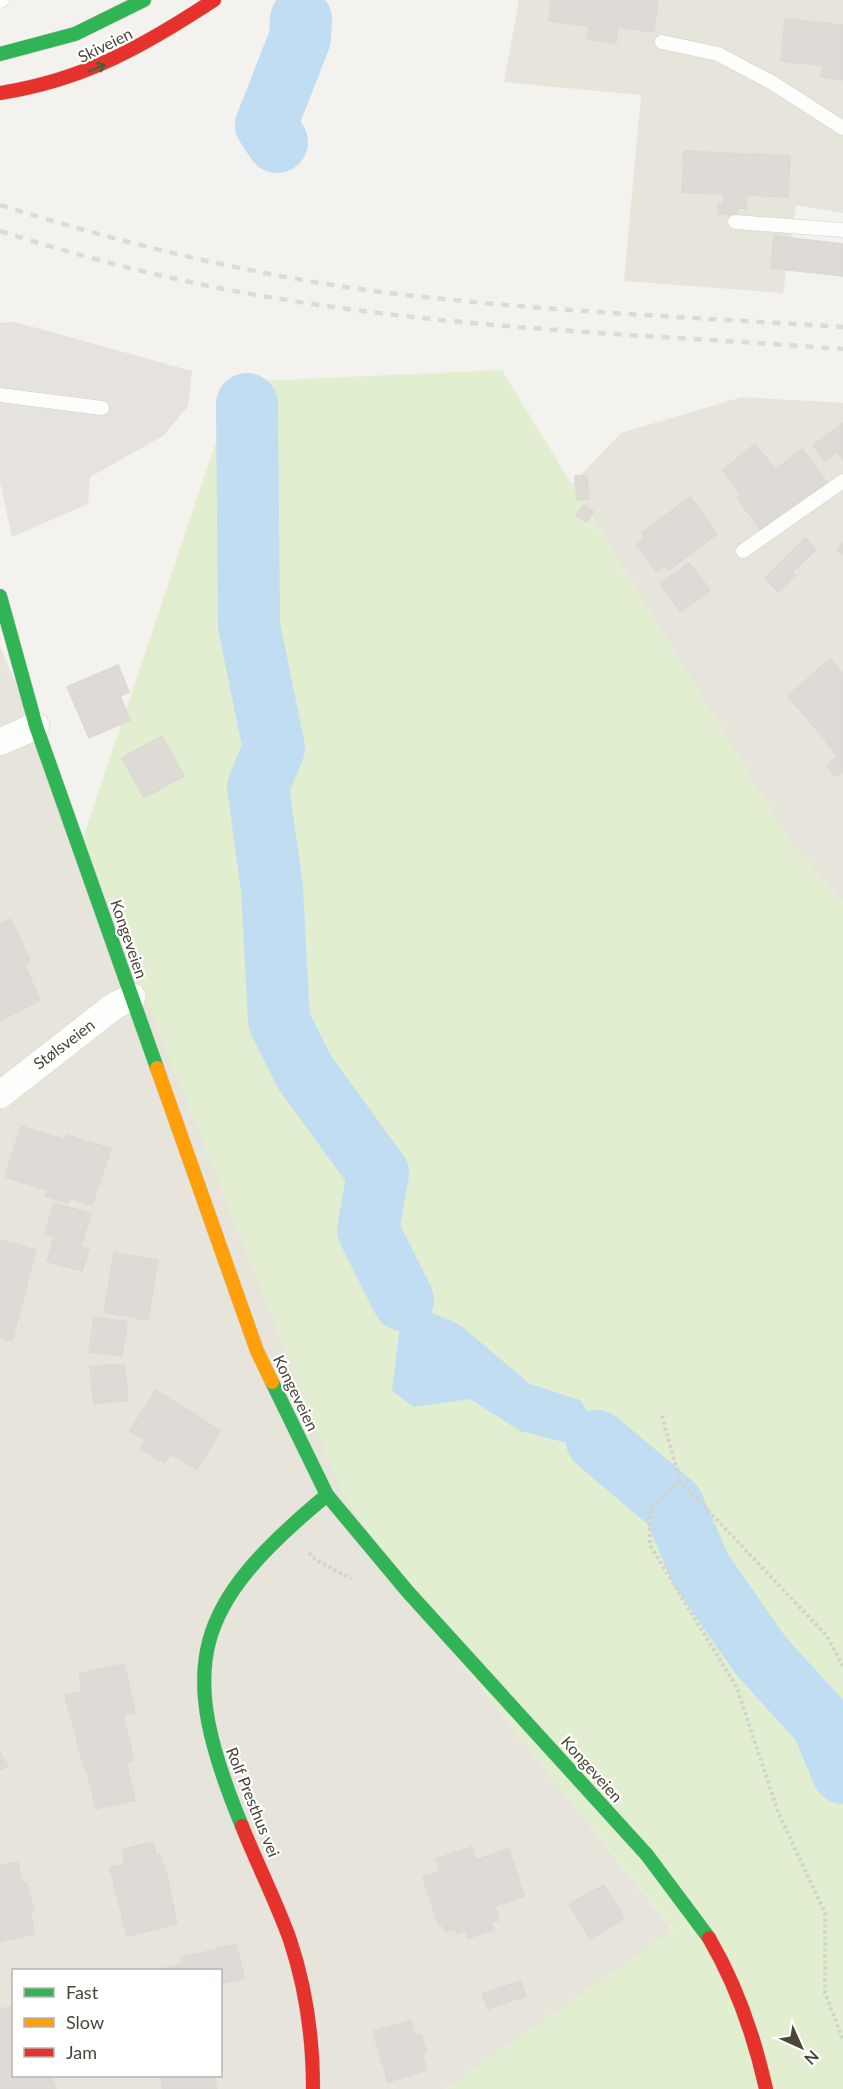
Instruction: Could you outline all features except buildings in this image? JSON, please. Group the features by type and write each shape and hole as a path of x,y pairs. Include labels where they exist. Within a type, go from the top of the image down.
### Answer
{"street":[{"name":"Skiveien","path":"0,54 59,40 100,24 144,0"},
{"name":"Skiveien","path":"0,93 36,89 89,72 146,43 214,0"},
{"name":"Kongeveien","path":"0,596 36,726 257,1351 327,1495 408,1592 647,1855 700,1923 731,1976 757,2047 766,2089"},
{"path":"0,742 36,726"},
{"name":"Stølsveien","path":"0,1095 114,1006 132,997"},
{"name":"Rolf Presthus vei","path":"313,2089 305,1999 290,1942 217,1765 202,1677 209,1635 232,1593 255,1562 288,1527 327,1495"}],"lane":[{"path":"662,42 718,54 771,82 843,128"},
{"path":"735,222 843,230"},
{"path":"0,395 102,408"},
{"path":"744,551 843,481"}],"path":[{"path":"662,1416 680,1481 827,1636 843,1666"},
{"path":"680,1481 650,1509 650,1545 737,1688 778,1812 825,1913 825,1992 843,2040"},
{"path":"288,1527 315,1559 360,1583"}],"shaded area":[{"path":"519,0 843,0 843,213 796,205 783,293 624,281 641,95 504,82"},
{"path":"15,322 192,371 188,406 163,436 90,477 88,504 12,537 0,482 0,323"},
{"path":"742,397 843,403 843,902 792,845 572,484 621,433"},
{"path":"0,647 83,838 342,1493 458,1659 673,1931 445,2089 0,2089"}],"green space":[{"path":"502,370 792,845 843,902 843,2089 445,2089 673,1930 458,1659 342,1493 83,838 236,382"}],"water":[{"path":"403,1300 460,1325 530,1384 580,1400 602,1434 591,1449 520,1431 470,1399 414,1407 392,1391"}],"waterway":[{"path":"277,142 266,125 300,38 301,19"},
{"path":"247,404 249,626 274,748 258,787 272,889 279,1021 305,1073 378,1173 368,1230 403,1300"},
{"path":"597,1441 673,1505 701,1570 761,1656 822,1723 843,1773"}],"railway":[{"path":"0,205 94,233 189,257 284,277 381,292 554,309 843,327"},
{"path":"0,231 107,262 178,279 251,294 356,310 495,325 843,349"}],"traffic: fast":[{"path":"0,54 75,34 144,0"},
{"path":"0,596 36,726 157,1068"},
{"path":"272,1382 327,1495 408,1592 647,1855 709,1938"},
{"path":"242,1826 221,1770 208,1722 204,1679 209,1641 224,1606 248,1571 282,1534 327,1495"}],"traffic: slow":[{"path":"157,1068 257,1351 272,1382"}],"traffic: jam":[{"path":"0,93 59,79 112,59 163,32 214,0"},
{"path":"242,1826 279,1911 296,1958 308,2014 313,2089"},
{"path":"709,1938 744,2011 766,2089"}]}
